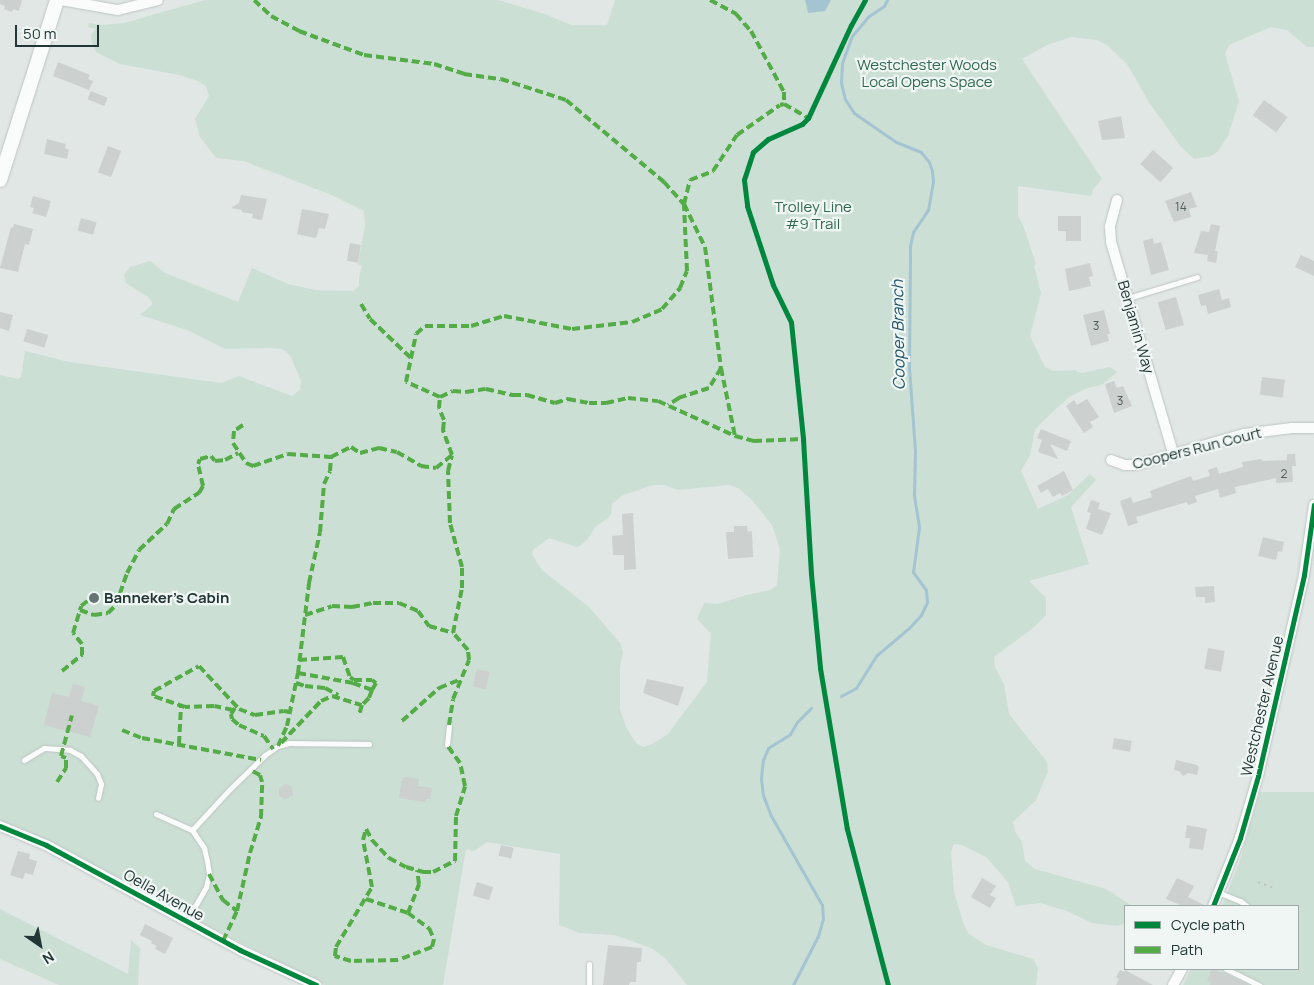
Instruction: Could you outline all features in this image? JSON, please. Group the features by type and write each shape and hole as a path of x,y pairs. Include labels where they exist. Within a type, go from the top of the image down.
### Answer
{"street":[{"path":"0,180 59,0 118,10 126,9 136,2 158,0"},
{"name":"Benjamin Way","path":"1117,200 1110,227 1111,242 1173,454"},
{"name":"Coopers Run Court","path":"1111,460 1125,465 1136,465 1271,429 1314,428"},
{"name":"Westchester Avenue","path":"1214,905 1220,893 1240,838 1258,776 1278,696 1304,575 1314,505"},
{"name":"Oella Avenue","path":"0,826 46,845 186,922 316,985"},
{"path":"1173,985 1181,970"}],"lane":[{"path":"1127,298 1197,277"},
{"path":"447,745 450,725"},
{"path":"192,830 230,789 265,755 278,746 289,743 368,744"},
{"path":"24,760 44,748 70,750 81,756 97,774 101,784 98,798"},
{"path":"156,814 192,830 204,848 209,874 200,901 186,922"},
{"path":"1220,893 1240,901 1245,905"},
{"path":"589,985 590,964"},
{"path":"1228,970 1259,985"}],"path":[{"path":"1258,882 1274,888"}],"green space":[{"path":"205,0 498,0 545,14 571,25 607,25 615,0 1314,0 1314,47 1307,47 1287,30 1271,27 1229,45 1225,54 1239,101 1228,136 1218,151 1211,156 1194,159 1181,147 1150,104 1127,64 1107,45 1097,40 1071,37 1047,45 1022,59 1102,179 1094,188 1091,196 1018,186 1018,216 1023,225 1036,264 1034,266 1041,293 1030,336 1045,367 1053,371 1077,370 1076,372 1082,373 1110,367 1117,372 1103,384 1085,389 1069,397 1041,423 1035,430 1030,455 1021,471 1038,509 1068,495 1090,474 1096,480 1071,507 1089,564 1029,581 1046,598 1046,615 1033,628 994,657 995,667 1004,684 1009,714 1047,762 1048,771 1036,800 1013,822 1015,831 1022,842 1025,861 1035,869 1106,889 1130,905 1124,905 1124,923 1118,926 1092,923 1067,911 1040,903 1016,906 1008,882 986,857 962,845 954,844 951,852 954,892 964,925 969,934 986,945 1033,959 1038,968 1036,985 687,985 665,958 651,948 615,935 580,933 559,925 560,854 487,842 474,851 466,849 443,985 325,985 0,821 0,375 18,379 21,377 25,351 69,362 221,383 239,376 292,396 300,390 301,381 290,355 282,349 225,349 187,330 140,315 153,304 148,297 126,283 124,275 130,267 150,261 165,273 238,302 252,268 288,284 315,290 353,291 359,286 362,266 358,264 365,225 364,211 334,196 244,161 216,158 200,137 195,119 209,96 206,86 198,81 179,75 120,64 96,52 92,44 91,35 96,29 88,27 89,23 103,25 124,23","holes":["654,485 664,485 678,490 728,485 738,488 751,499 772,525 780,549 777,585 770,590 718,604 704,603 697,619 711,633 707,682 668,734 643,747 636,743 626,727 620,709 620,667 623,652 620,643 589,607 542,570 532,554 533,550 549,538 577,547 581,545 588,539 595,527 608,518 611,514 612,504 623,495"]},
{"path":"1260,792 1314,792 1314,985 1183,985 1190,970 1299,970 1299,905 1222,905 1239,863"},
{"path":"0,909 128,974 131,940 140,948 138,985 59,985 0,959"}],"water":[{"path":"805,0 831,0 825,11 808,13"}],"building":[{"path":"0,0 22,0 19,11 13,9 12,12 4,9 5,6 0,4"},
{"path":"58,62 90,75 88,79 93,81 89,90 53,76"},
{"path":"91,91 108,98 104,106 88,99"},
{"path":"1264,100 1287,117 1276,132 1253,115"},
{"path":"1121,116 1125,138 1102,140 1098,121"},
{"path":"47,139 66,144 65,148 69,150 67,159 44,154"},
{"path":"108,146 121,151 111,177 98,172"},
{"path":"1153,150 1173,168 1160,182 1140,164"},
{"path":"1191,192 1197,207 1189,209 1191,217 1174,222 1165,201"},
{"path":"241,195 267,199 262,220 252,218 253,214 231,208 239,203"},
{"path":"33,196 51,201 46,217 32,213 34,208 30,207"},
{"path":"302,209 329,214 325,229 319,228 315,238 297,234"},
{"path":"1058,216 1081,216 1081,241 1066,241 1066,231 1058,231"},
{"path":"81,218 96,222 93,235 78,231"},
{"path":"14,224 33,229 29,245 25,244 18,272 0,268 11,227 13,228"},
{"path":"1211,224 1220,226 1215,251 1218,251 1216,263 1207,261 1208,255 1194,253 1201,231 1209,232"},
{"path":"1153,238 1154,244 1161,242 1169,270 1151,275 1143,241"},
{"path":"350,243 361,245 358,263 347,261"},
{"path":"1301,255 1314,261 1314,276 1295,267"},
{"path":"1090,263 1093,276 1089,277 1091,286 1069,291 1065,269"},
{"path":"1219,289 1222,300 1229,298 1231,307 1208,314 1206,305 1201,306 1198,295"},
{"path":"1176,297 1184,325 1166,330 1158,302"},
{"path":"1104,310 1110,334 1107,334 1109,341 1091,346 1083,315"},
{"path":"0,312 13,315 9,331 0,328"},
{"path":"27,329 48,335 45,348 23,341"},
{"path":"1262,377 1285,380 1283,398 1260,395"},
{"path":"1114,381 1117,388 1123,386 1132,406 1114,413 1105,384"},
{"path":"1087,399 1099,417 1090,422 1093,427 1084,433 1066,406 1074,400 1077,405"},
{"path":"1041,429 1071,441 1067,451 1050,444 1058,459 1038,452 1042,440 1037,438"},
{"path":"1287,454 1295,454 1296,466 1292,466 1293,482 1276,483 1276,478 1235,487 1236,493 1220,498 1218,489 1195,496 1197,502 1188,505 1187,502 1136,517 1138,523 1128,526 1120,501 1131,497 1133,503 1152,497 1150,491 1191,476 1193,481 1210,476 1208,470 1217,467 1219,474 1243,467 1242,462 1261,459 1262,461 1287,460"},
{"path":"1064,471 1073,490 1062,496 1060,493 1053,497 1048,489 1041,493 1037,486"},
{"path":"1091,500 1100,503 1098,509 1111,513 1102,535 1086,529 1091,513 1087,512"},
{"path":"633,513 636,569 624,570 624,555 613,555 612,536 623,535 622,514"},
{"path":"734,526 747,526 748,532 752,531 753,557 728,559 726,532 734,532"},
{"path":"1263,537 1284,542 1282,552 1278,551 1276,560 1258,556"},
{"path":"1214,586 1215,602 1205,603 1205,597 1196,597 1195,587"},
{"path":"1208,648 1225,651 1221,672 1204,669"},
{"path":"477,669 490,672 486,689 473,687"},
{"path":"647,679 684,687 678,706 643,693"},
{"path":"73,684 85,687 81,701 99,706 90,737 44,725 52,693 69,697"},
{"path":"1114,738 1132,741 1130,752 1112,749"},
{"path":"1176,760 1197,765 1199,767 1197,775 1188,773 1183,776 1179,771 1174,770"},
{"path":"402,778 419,779 418,786 432,788 430,799 426,799 425,802 399,798"},
{"path":"286,784 292,787 293,795 286,799 279,796 279,788"},
{"path":"1187,825 1207,829 1203,850 1189,848 1190,838 1185,838"},
{"path":"501,845 514,848 511,859 499,856"},
{"path":"18,851 30,854 29,859 37,861 33,875 25,873 23,879 10,875"},
{"path":"982,878 996,886 990,895 996,898 990,908 971,897"},
{"path":"1177,878 1194,886 1188,897 1204,905 1181,905 1166,899"},
{"path":"477,882 493,887 489,900 473,895"},
{"path":"145,924 173,938 165,954 155,949 157,946 151,943 152,941 140,935"},
{"path":"608,945 642,948 641,962 637,962 636,982 630,982 629,985 603,985"},
{"path":"1120,970 1124,972 1125,970 1153,985 1116,985 1119,979 1116,977"},
{"path":"1212,970 1216,970 1249,985 1210,985 1211,982 1207,980"}],"waterway":[{"name":"Cooper Branch","path":"841,696 856,688 877,655 909,628 921,615 927,602 926,590 913,572 919,527 914,494 915,451 909,368 910,246 913,232 928,210 933,182 932,171 929,162 921,152 896,142 854,113 845,99 841,83 842,63 852,36 869,16 884,6 887,0"},
{"name":"Cooper Branch","path":"793,985 818,936 823,919 822,905 771,816 763,795 761,778 763,760 768,748 790,734 797,722 811,708"}],"marked path":[{"path":"254,0 271,16 299,31 364,55 434,64 464,74 501,79 566,100 664,182 684,204 705,247 721,368 709,388 679,398 668,405"},
{"path":"710,0 736,14 751,31 784,92 784,104"},
{"path":"440,397 406,382 416,334 425,326 471,326 504,316 572,329 632,322 662,309 680,288 687,271 684,204 690,180 713,171 737,135 780,105 784,104 808,118"},
{"path":"361,304 370,319 411,358"},
{"path":"721,368 735,436"},
{"path":"449,725 453,699 469,660 468,650 453,633 462,588 462,567 450,523 448,471 452,455 443,430 444,420 439,408 440,397 453,391 466,392 486,389 513,395 527,395 555,403 568,399 589,403 606,403 628,398 658,401 735,436 754,441 803,439"},
{"path":"243,425 234,431 233,443 246,463 253,466 288,454 331,457 351,447 360,453 379,448 397,452 421,466 436,468 452,455"},
{"path":"80,610 94,615 108,613 116,605 127,573 139,550 167,524 174,509 199,493 203,486 198,464 200,459 211,456 215,461 225,460 238,453"},
{"path":"278,746 287,726 298,673 309,583 320,532 324,484 330,471 331,457"},
{"path":"62,671 82,655 82,644 73,633 81,606 90,599"},
{"path":"305,615 332,606 352,607 373,603 399,603 418,611 429,626 453,633"},
{"path":"299,660 343,657 350,677 354,680 372,680 376,683 372,690"},
{"path":"233,710 214,706 185,707 153,696 154,691 199,666 239,709 255,715 284,711 290,712"},
{"path":"298,673 353,683 372,690 369,698 362,705"},
{"path":"402,721 439,688 459,680"},
{"path":"296,683 325,688 338,695"},
{"path":"281,743 321,701 332,696 362,705 359,715"},
{"path":"179,744 181,706"},
{"path":"235,708 231,714 232,719 239,725 264,736 273,749"},
{"path":"57,782 66,768 66,758 61,756 72,715"},
{"path":"122,730 142,738 261,760"},
{"path":"408,913 429,928 434,939 432,947 398,960 351,961 335,956 336,947 372,887 363,840 366,829 372,840 389,858 406,867 423,872 433,872 455,861 456,816 465,786 460,763 447,745"},
{"path":"223,941 237,911 250,853 261,817 262,782 260,775 250,770"},
{"path":"366,899 408,913 419,884 417,870"},
{"path":"209,874 223,900 237,911"}],"cycle path":[{"path":"865,0 851,25 808,118 802,124 768,139 753,152 744,180 747,206 773,285 791,322 803,439 811,574 820,668 847,829 888,985"},
{"path":"1213,905 1240,838 1258,776 1304,575 1314,505"},
{"path":"0,826 46,845 240,950 316,985"}],"place":[{"name":"Banneker's Cabin","path":"94,598"}],"park label":[{"name":"Westchester Woods Local Opens Space","path":"927,72"},
{"name":"Trolley Line #9 Trail","path":"813,214"}]}
